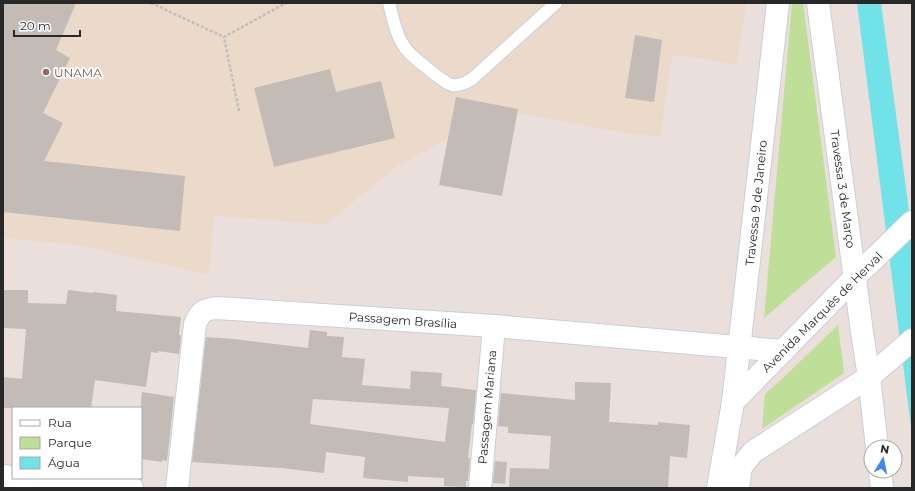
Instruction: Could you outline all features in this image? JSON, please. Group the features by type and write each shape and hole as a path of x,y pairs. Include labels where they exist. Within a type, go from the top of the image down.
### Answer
{"street":[{"name":"Travessa 9 de Janeiro","path":"718,488 733,402 740,347 778,3"},
{"name":"Travessa 3 de Março","path":"818,3 858,275 862,332 871,375 876,439"},
{"name":"Avenida Marquês de Herval","path":"733,402 912,222"},
{"name":"Passagem Brasília","path":"178,488 195,324 199,314 205,310 216,308 494,326 784,351"},
{"name":"Passagem Mariana","path":"480,488 494,326"},
{"path":"738,488 741,467 753,452 871,375 912,340"},
{"path":"32,479 132,488"}],"lane":[{"path":"389,3 394,26 406,49 442,80 451,85 462,84 472,79 556,3"}],"path":[{"path":"151,3 224,37"},
{"path":"224,37 286,3"},
{"path":"224,37 239,111"}],"shaded area":[{"path":"3,3 746,3 737,64 673,55 660,136 625,133 502,110 399,165 326,224 214,216 209,275 84,246 3,238"}],"green space":[{"path":"792,3 803,3 836,257 764,318"},
{"path":"838,325 844,373 762,429 765,394"}],"water":[{"path":"857,3 881,3 912,233 912,435"}],"building":[{"path":"3,3 76,3 56,50 70,58 43,113 63,123 44,161 185,176 180,231 3,212"},
{"path":"635,35 662,40 654,102 625,98"},
{"path":"330,69 336,92 381,81 395,138 274,167 254,88"},
{"path":"456,97 518,109 502,196 439,185"},
{"path":"3,290 28,290 28,303 66,304 68,290 117,295 116,311 181,317 179,354 158,351 158,353 151,352 146,387 95,380 91,407 3,408 3,377 22,379 26,329 3,328"},
{"path":"310,330 327,332 327,336 344,337 342,357 365,359 362,385 410,389 411,371 442,373 441,386 476,390 468,458 470,458 468,481 466,481 466,487 444,486 444,478 408,476 408,482 363,478 365,457 326,452 324,473 281,468 192,462 206,337 308,348","holes":["313,399 449,408 445,442 310,424"]},
{"path":"575,382 611,383 609,422 658,425 658,422 690,425 687,458 670,456 668,488 509,488 510,468 549,469 551,436 508,433 508,427 498,426 501,393 575,400"},
{"path":"142,392 174,397 167,461 162,460 162,462 142,459"},
{"path":"495,461 507,462 505,484 493,483"}],"place":[{"name":"UNAMA","path":"46,72"}]}
